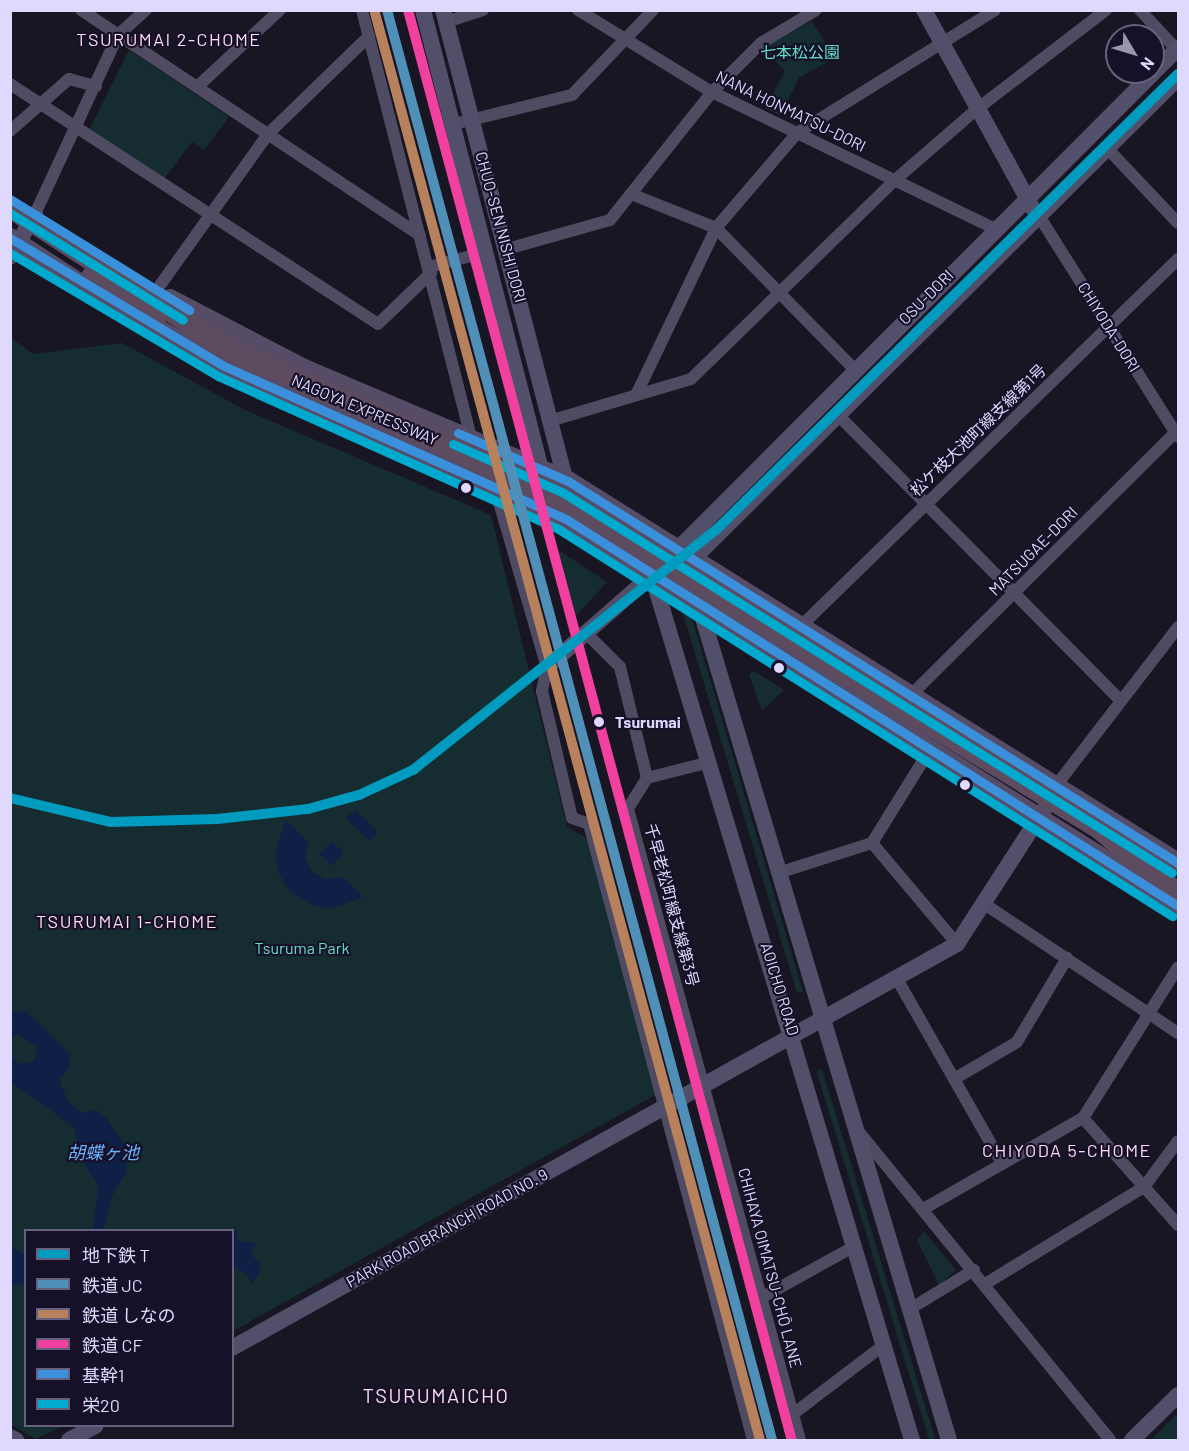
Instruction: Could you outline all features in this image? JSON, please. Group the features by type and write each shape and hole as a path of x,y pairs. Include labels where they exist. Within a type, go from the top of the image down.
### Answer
{"highway":[{"name":"NAGOYA EXPRESSWAY","path":"10,207 231,350"},
{"name":"NAGOYA EXPRESSWAY","path":"13,241 128,301 566,505 1179,878"},
{"path":"1099,828 1179,894"}],"main road":[{"path":"10,199 156,291 304,369 568,481 1179,863"},
{"path":"13,241 99,296 225,366 545,507 929,751 1179,906"}],"street":[{"path":"81,10 420,235"},
{"path":"13,241 35,214 118,35 146,10"},
{"path":"197,87 280,10"},
{"path":"362,10 471,438"},
{"name":"CHUO-SEN NISHI DORI","path":"423,10 536,435 544,469 545,507"},
{"path":"445,16 483,10"},
{"name":"NANA HONMATSU-DORI","path":"578,10 712,92 995,229"},
{"path":"454,124 572,95 652,10"},
{"path":"507,249 610,220 712,92 761,43 816,10"},
{"path":"924,10 1023,192 1039,216"},
{"path":"637,393 716,228 797,133 995,10"},
{"path":"553,420 637,393 691,379 895,180 977,108 1106,10"},
{"path":"1140,10 1178,50"},
{"name":"CHUO-SEN NISHI DORI","path":"445,16 568,481 566,519"},
{"path":"156,291 268,134 369,36"},
{"name":"OSU-DORI","path":"674,547 995,229 1023,192 1178,50"},
{"name":"OSU-DORI","path":"694,558 1179,78"},
{"path":"10,132 69,79 96,86"},
{"path":"10,84 42,104 74,131 212,214 378,324 430,270 486,252"},
{"path":"1107,148 1179,223"},
{"path":"631,194 716,228 854,369"},
{"name":"CHIYODA-DORI","path":"1039,216 1178,433"},
{"name":"松ケ枝大池町線支線第1号","path":"801,626 1108,326 1179,260"},
{"path":"838,415 1120,701"},
{"name":"MATSUGAE-DORI","path":"911,695 1178,433"},
{"path":"493,483 547,667 542,692 572,818 589,824 664,1117 753,1440"},
{"path":"547,667 588,635 651,575 674,547"},
{"path":"651,575 694,558"},
{"name":"AOICHO ROAD","path":"694,558 697,602 778,873 825,1020 949,1440"},
{"name":"AOICHO ROAD","path":"651,575 795,1036 912,1440"},
{"path":"872,843 957,944 986,905 1028,839 1055,787 1179,627"},
{"path":"588,635 620,667 647,778 710,762"},
{"path":"778,873 872,843 929,751"},
{"name":"千早老松町線支線第3号","path":"647,778 628,809 708,1104"},
{"path":"986,905 1179,1034"},
{"name":"PARK ROAD BRANCH ROAD NO. 9","path":"234,1347 664,1117 701,1079 795,1036 957,944"},
{"path":"954,1079 1017,1042 1067,958"},
{"path":"924,1208 1083,1118 1179,967"},
{"path":"897,979 1002,1163"},
{"name":"CHIHAYA OIMATSU-CHŌ LANE","path":"708,1104 800,1440"},
{"path":"1083,1118 1179,1225"},
{"path":"858,1131 924,1208 1110,1440"},
{"path":"985,1284 1144,1188 1179,1141"},
{"path":"761,1298 855,1246"},
{"path":"910,1309 974,1270"},
{"path":"793,1414 884,1345"},
{"path":"1132,1440 1179,1395"},
{"path":"69,1440 92,1427"},
{"path":"10,1437 16,1440"}],"green space":[{"name":"七本松公園","path":"812,21 834,58 799,78 780,115 765,108 785,71 763,48"},
{"path":"129,50 229,117 204,150 192,142 164,179 89,130"},
{"name":"Tsuruma Park","path":"11,338 33,354 122,343 243,409 491,515 567,827 589,839 655,1095 234,1330 234,1229 24,1229 24,1427 60,1427 36,1439 11,1425"},
{"path":"551,545 607,582 575,617 572,617"},
{"path":"682,610 691,615 803,992 797,993"},
{"path":"754,671 784,690 762,711 749,674"},
{"path":"822,1069 935,1439 929,1440 816,1071"},
{"path":"924,1231 956,1270 939,1285 917,1240"},
{"path":"1178,1413 1178,1440 1151,1440"}],"water":[{"path":"355,810 377,831 374,838 368,840 346,818"},
{"path":"286,820 308,842 305,857 312,872 327,879 343,877 363,897 331,909 311,905 291,893 279,874 275,853"},
{"path":"332,841 344,853 331,866 319,854"},
{"name":"胡蝶ヶ池","path":"26,1011 70,1055 69,1068 59,1079 68,1101 81,1113 97,1110 106,1118 126,1148 127,1172 112,1196 104,1229 93,1229 98,1185 81,1159 74,1127 11,1083 11,1054 19,1064 35,1061 36,1047 16,1033 11,1041 11,1012"},
{"path":"234,1229 236,1229 238,1240 256,1244 251,1254 260,1264 259,1275 252,1283 245,1272 234,1267"},
{"path":"11,1248 24,1254 24,1283 11,1287"}],"metro line":[{"name":"T","path":"10,798 111,822 217,819 308,809 359,795 413,770 716,530 1178,74"}],"rail line":[{"name":"JC","path":"387,10 772,1440"},
{"name":"CF","path":"408,10 791,1437"},
{"name":"しなの","path":"375,13 760,1440"}],"transit line":[{"name":"基幹1","path":"10,199 189,310"},
{"name":"栄20","path":"10,213 183,320"},
{"name":"基幹1","path":"10,238 224,366 566,519 1178,906"},
{"name":"栄20","path":"10,253 218,376 560,530 1172,916"},
{"name":"基幹1","path":"458,433 568,481 1178,863"},
{"name":"栄20","path":"453,444 562,492 1172,873"}],"place":[{"name":"Tsurumai","path":"599,722"}],"district":[{"name":"TSURUMAI 2-CHOME","path":"169,39"},
{"name":"TSURUMAI 1-CHOME","path":"127,921"},
{"name":"CHIYODA 5-CHOME","path":"1067,1150"},
{"name":"TSURUMAICHO","path":"436,1395"}]}
